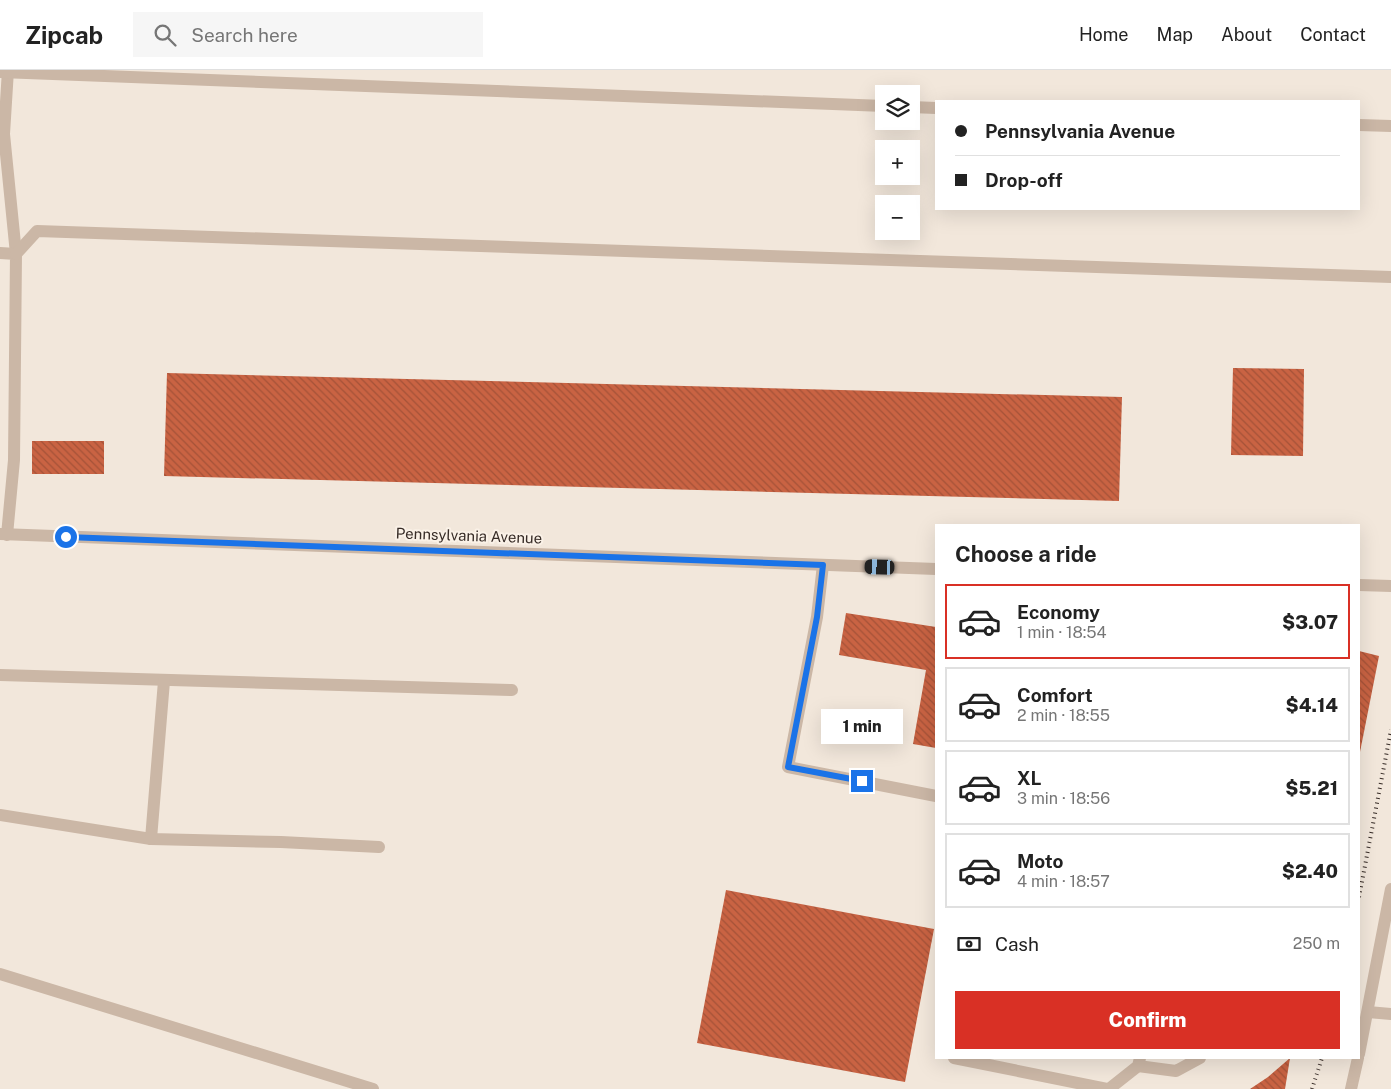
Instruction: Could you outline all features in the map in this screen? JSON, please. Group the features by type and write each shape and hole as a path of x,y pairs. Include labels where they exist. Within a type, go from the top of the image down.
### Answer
{"street":[{"path":"3,535 14,460 16,254 4,134 6,72 875,106"},
{"path":"920,108 935,108"},
{"path":"1360,125 1391,126"},
{"path":"16,254 37,231 1391,277"},
{"path":"0,253 16,254"},
{"name":"Pennsylvania Avenue","path":"3,535 935,569"},
{"path":"823,565 817,617 788,767 935,796"},
{"path":"1360,585 1391,586"},
{"path":"0,675 512,690"},
{"path":"151,840 164,681"},
{"path":"0,815 31,822 151,840 281,842 379,847"},
{"path":"1360,1049 1391,889"},
{"path":"0,974 372,1089"},
{"path":"1368,1012 1391,1014"},
{"path":"959,1059 1108,1089 1139,1062 1176,1071 1198,1059"},
{"path":"1351,1089 1358,1059"}],"building":[{"path":"1233,368 1304,369 1303,456 1231,455"},
{"path":"167,373 1122,397 1119,501 164,476"},
{"path":"32,441 104,441 104,474 32,474"},
{"path":"846,613 935,627 935,748 913,744 926,670 839,655"},
{"path":"1360,651 1379,656 1360,752"},
{"path":"726,890 934,929 905,1082 697,1043"},
{"path":"1290,1059 1285,1089 1250,1089"}],"railway":[{"path":"1360,892 1391,730"},
{"path":"1312,1089 1322,1059"}],"route":[{"path":"66,537 823,565 817,617 788,767 862,781"}]}
